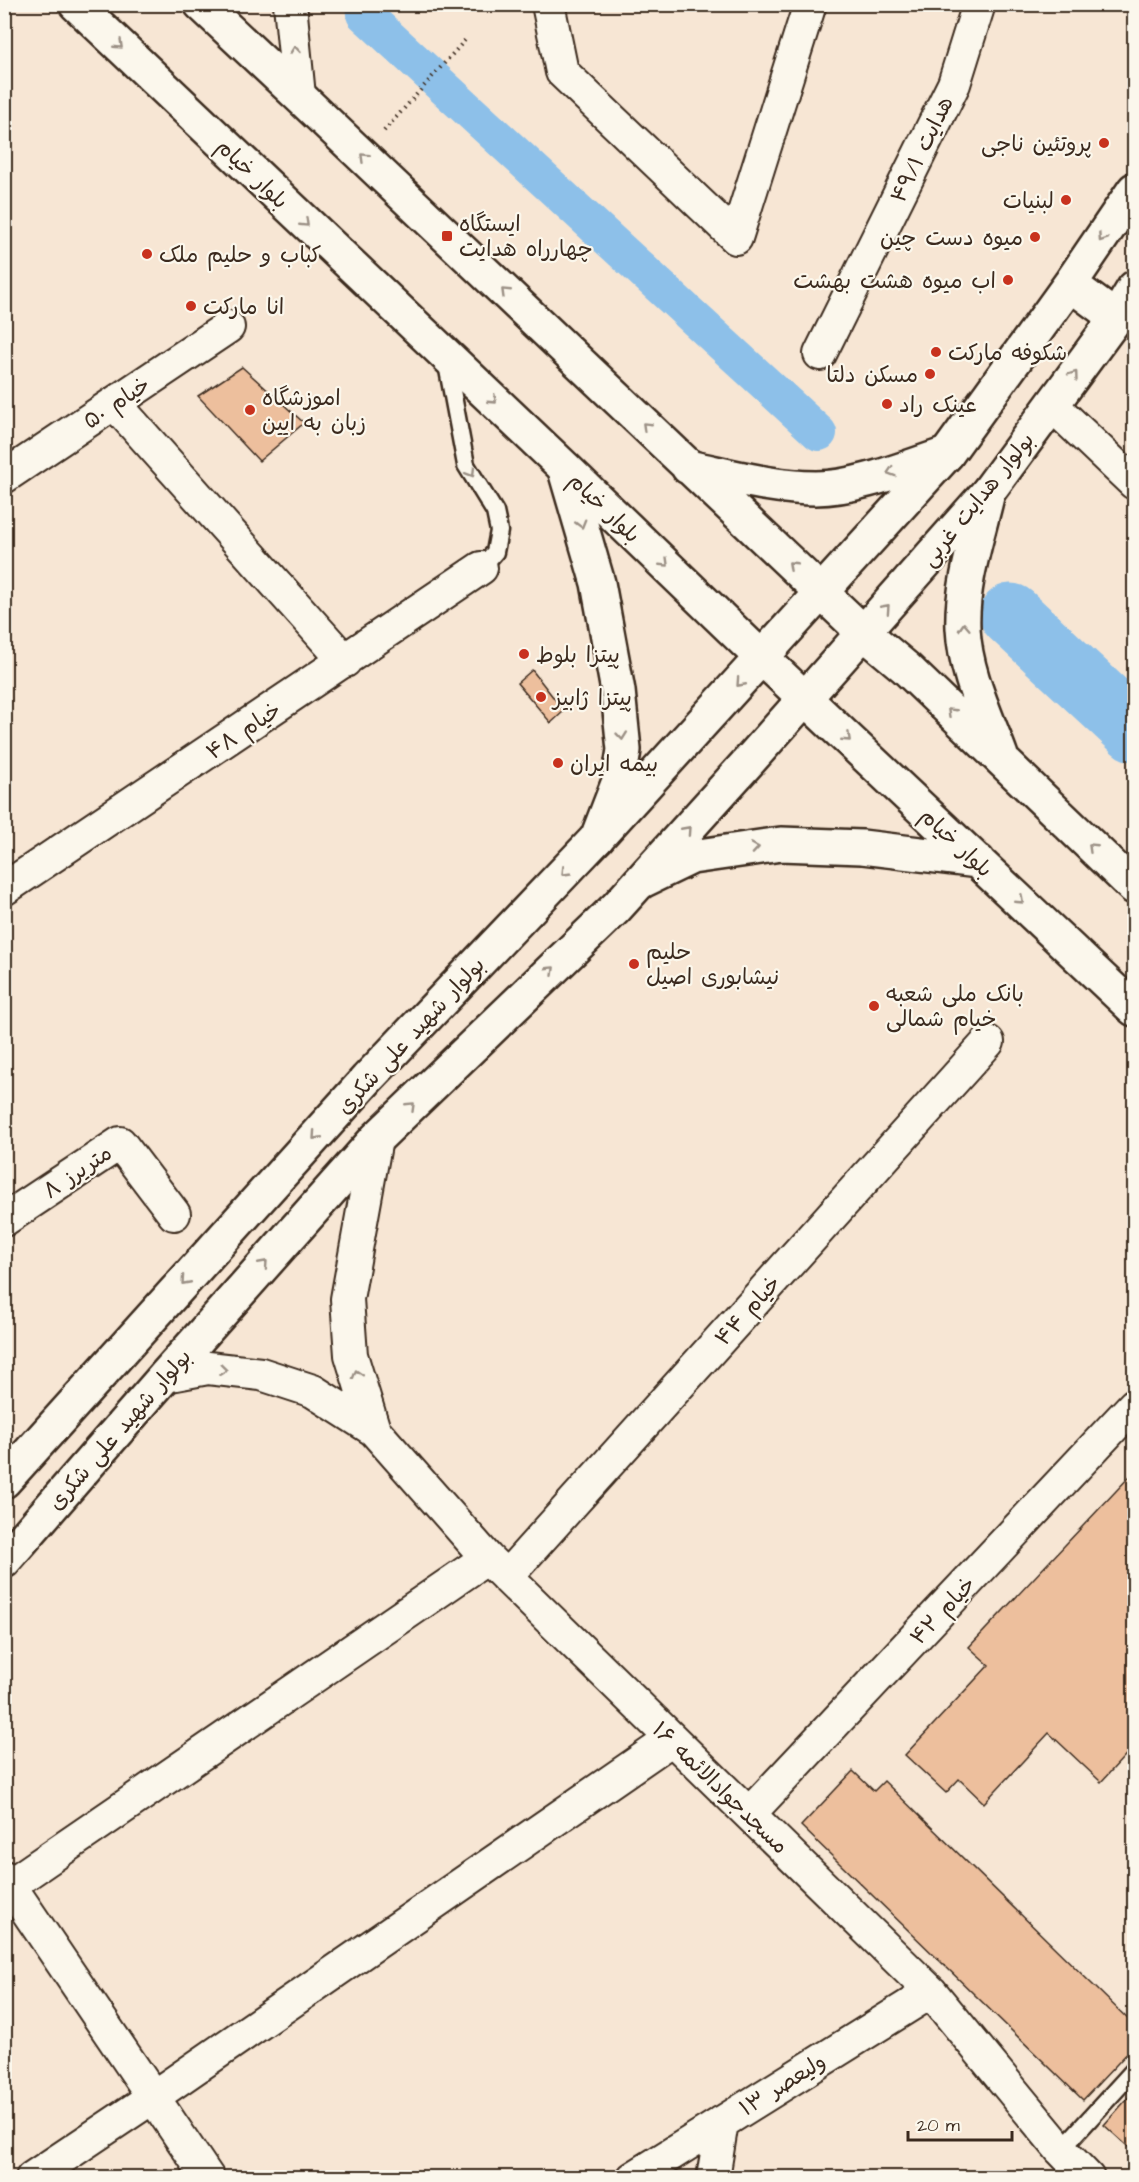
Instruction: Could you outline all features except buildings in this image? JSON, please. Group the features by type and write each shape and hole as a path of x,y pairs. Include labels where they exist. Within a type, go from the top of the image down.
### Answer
{"main road":[{"name":"بلوار خیام","path":"76,4 1134,1009"},
{"path":"201,4 863,632 906,668 1134,887"},
{"path":"822,593 946,454 1070,284 1134,190"},
{"path":"1070,284 1116,318"},
{"name":"بولوار هدایت غربی","path":"804,698 988,492 1116,318 1134,288"},
{"path":"688,467 773,486 818,488 867,480 946,454"},
{"path":"565,468 598,583 618,691 624,750 619,781 597,838"},
{"path":"988,492 964,595 963,629 970,673 1004,763"},
{"name":"بولوار شهید علی شکری","path":"4,1481 367,1079 597,838 822,593"},
{"name":"بولوار شهید علی شکری","path":"4,1561 376,1139 616,908 804,698"},
{"path":"640,882 692,857 781,844 862,847 978,861"}],"street":[{"path":"290,4 299,96"},
{"path":"551,9 562,72 736,238 810,4"},
{"name":"هدایت ۴۹/۱","path":"820,354 954,84 979,4"},
{"name":"خیام ۵۰","path":"4,477 228,327"},
{"path":"114,404 345,661"},
{"path":"1052,405 1134,483"},
{"name":"خیام ۴۸","path":"4,889 480,568"},
{"name":"خیام ۴۴","path":"7,1881 496,1568 988,1042"},
{"path":"374,1430 351,1355 347,1299 376,1139"},
{"name":"۸ متریرز","path":"4,1220 120,1143 174,1214"},
{"path":"165,1376 208,1368 261,1374 313,1391 374,1430"},
{"name":"خیام ۴۲","path":"749,1814 1134,1405"},
{"name":"مسجدجوادالائمه ۱۶","path":"374,1430 496,1568 931,1992 1066,2164 1088,2178"},
{"path":"32,2178 672,1739"},
{"path":"7,1881 208,2178"},
{"name":"ولیعصر ۱۳","path":"633,2178 931,1992"},
{"path":"713,2178 722,2122"}],"lane":[{"path":"445,356 466,465 495,512 499,531 495,552 480,568"},
{"path":"1066,2164 1134,2070"}],"path":[{"path":"362,156 465,40"}],"waterway":[{"path":"363,4 364,14 819,433"},
{"path":"1011,615 1134,730"}],"place":[{"name":"پروتئین ناجی","path":"1104,143"},
{"name":"لبنیات","path":"1066,200"},
{"name":"ایستگاه چهارراه هدایت","path":"447,236"},
{"name":"میوه دست چین","path":"1035,237"},
{"name":"کباب و حلیم ملک","path":"147,254"},
{"name":"اب میوه هشت بهشت","path":"1008,280"},
{"name":"انا مارکت","path":"191,306"},
{"name":"شکوفه مارکت","path":"936,352"},
{"name":"مسکن دلتا","path":"930,374"},
{"name":"عینک راد","path":"887,404"},
{"name":"اموزشگاه زبان به ایین","path":"250,410"},
{"name":"پیتزا بلوط","path":"524,654"},
{"name":"پیتزا ژابیز","path":"541,697"},
{"name":"بیمه ایران","path":"558,763"},
{"name":"حلیم نیشابوری اصیل","path":"634,964"},
{"name":"بانک ملی شعبه خیام شمالی","path":"874,1006"}]}
